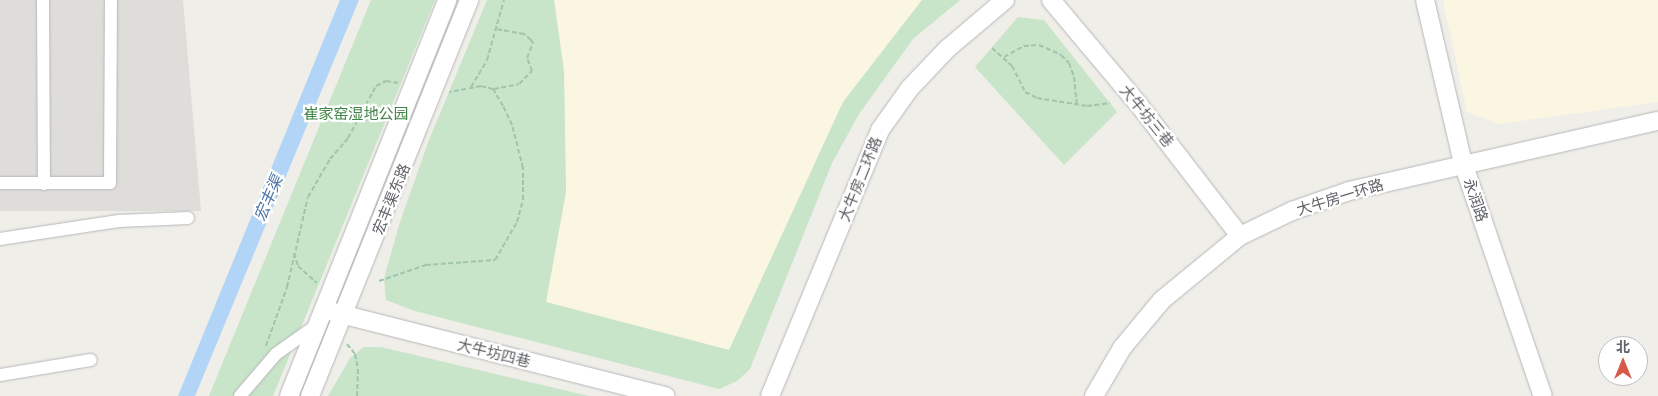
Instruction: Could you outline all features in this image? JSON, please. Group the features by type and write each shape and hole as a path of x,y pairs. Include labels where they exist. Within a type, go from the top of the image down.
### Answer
{"street":[{"path":"43,0 44,184"},
{"path":"0,184 110,183 111,0"},
{"name":"宏丰渠东路","path":"289,396 447,0"},
{"name":"宏丰渠东路","path":"310,396 341,324 469,0"},
{"name":"大牛房二环路","path":"770,396 880,130 910,88 946,48 1004,0"},
{"name":"大牛坊三巷","path":"1051,0 1139,105 1240,236"},
{"name":"永润路","path":"1425,0 1463,163 1543,396"},
{"name":"大牛房一环路","path":"1094,396 1122,348 1157,305 1186,277 1240,236 1292,211 1349,191 1463,163 1658,121"},
{"path":"0,239 119,221 188,218"},
{"path":"240,396 276,354 321,316"},
{"name":"大牛坊四巷","path":"321,316 341,324 666,396"},
{"path":"0,375 92,360"}],"path":[{"path":"471,87 487,60 504,0"},
{"path":"450,92 471,87 493,89 519,84 532,71 527,58 533,43 531,40 524,34 497,29"},
{"path":"1004,57 1024,46 1039,45 1061,55 1069,63 1074,77 1076,105"},
{"path":"992,48 1004,57 1025,92 1051,102 1076,105 1110,103"},
{"path":"259,373 286,287 308,198 376,86 386,81 412,86"},
{"path":"378,281 426,265 495,260 504,248 523,200 523,168 512,125 493,89"},
{"path":"294,252 298,266 309,278 332,288"},
{"path":"341,324 355,354 358,369 357,396"}],"shaded area":[{"path":"0,0 183,0 201,211 0,211"},
{"path":"554,0 922,0 843,102 729,350 546,302 566,192 564,71"},
{"path":"1443,0 1658,0 1658,102 1499,124 1467,112"}],"green space":[{"name":"崔家窑湿地公园","path":"371,0 435,0 273,396 209,396"},
{"path":"487,0 554,0 564,71 566,192 546,302 729,350 843,102 922,0 960,0 913,39 859,114 832,163 750,369 737,381 719,389 415,311 386,300 384,278 400,222 429,140"},
{"path":"1018,17 1044,20 1117,112 1064,165 975,67"},
{"path":"364,347 381,347 589,396 328,396 350,358"}],"water":[{"name":"宏丰渠","path":"340,0 359,0 195,396 178,396"}]}
